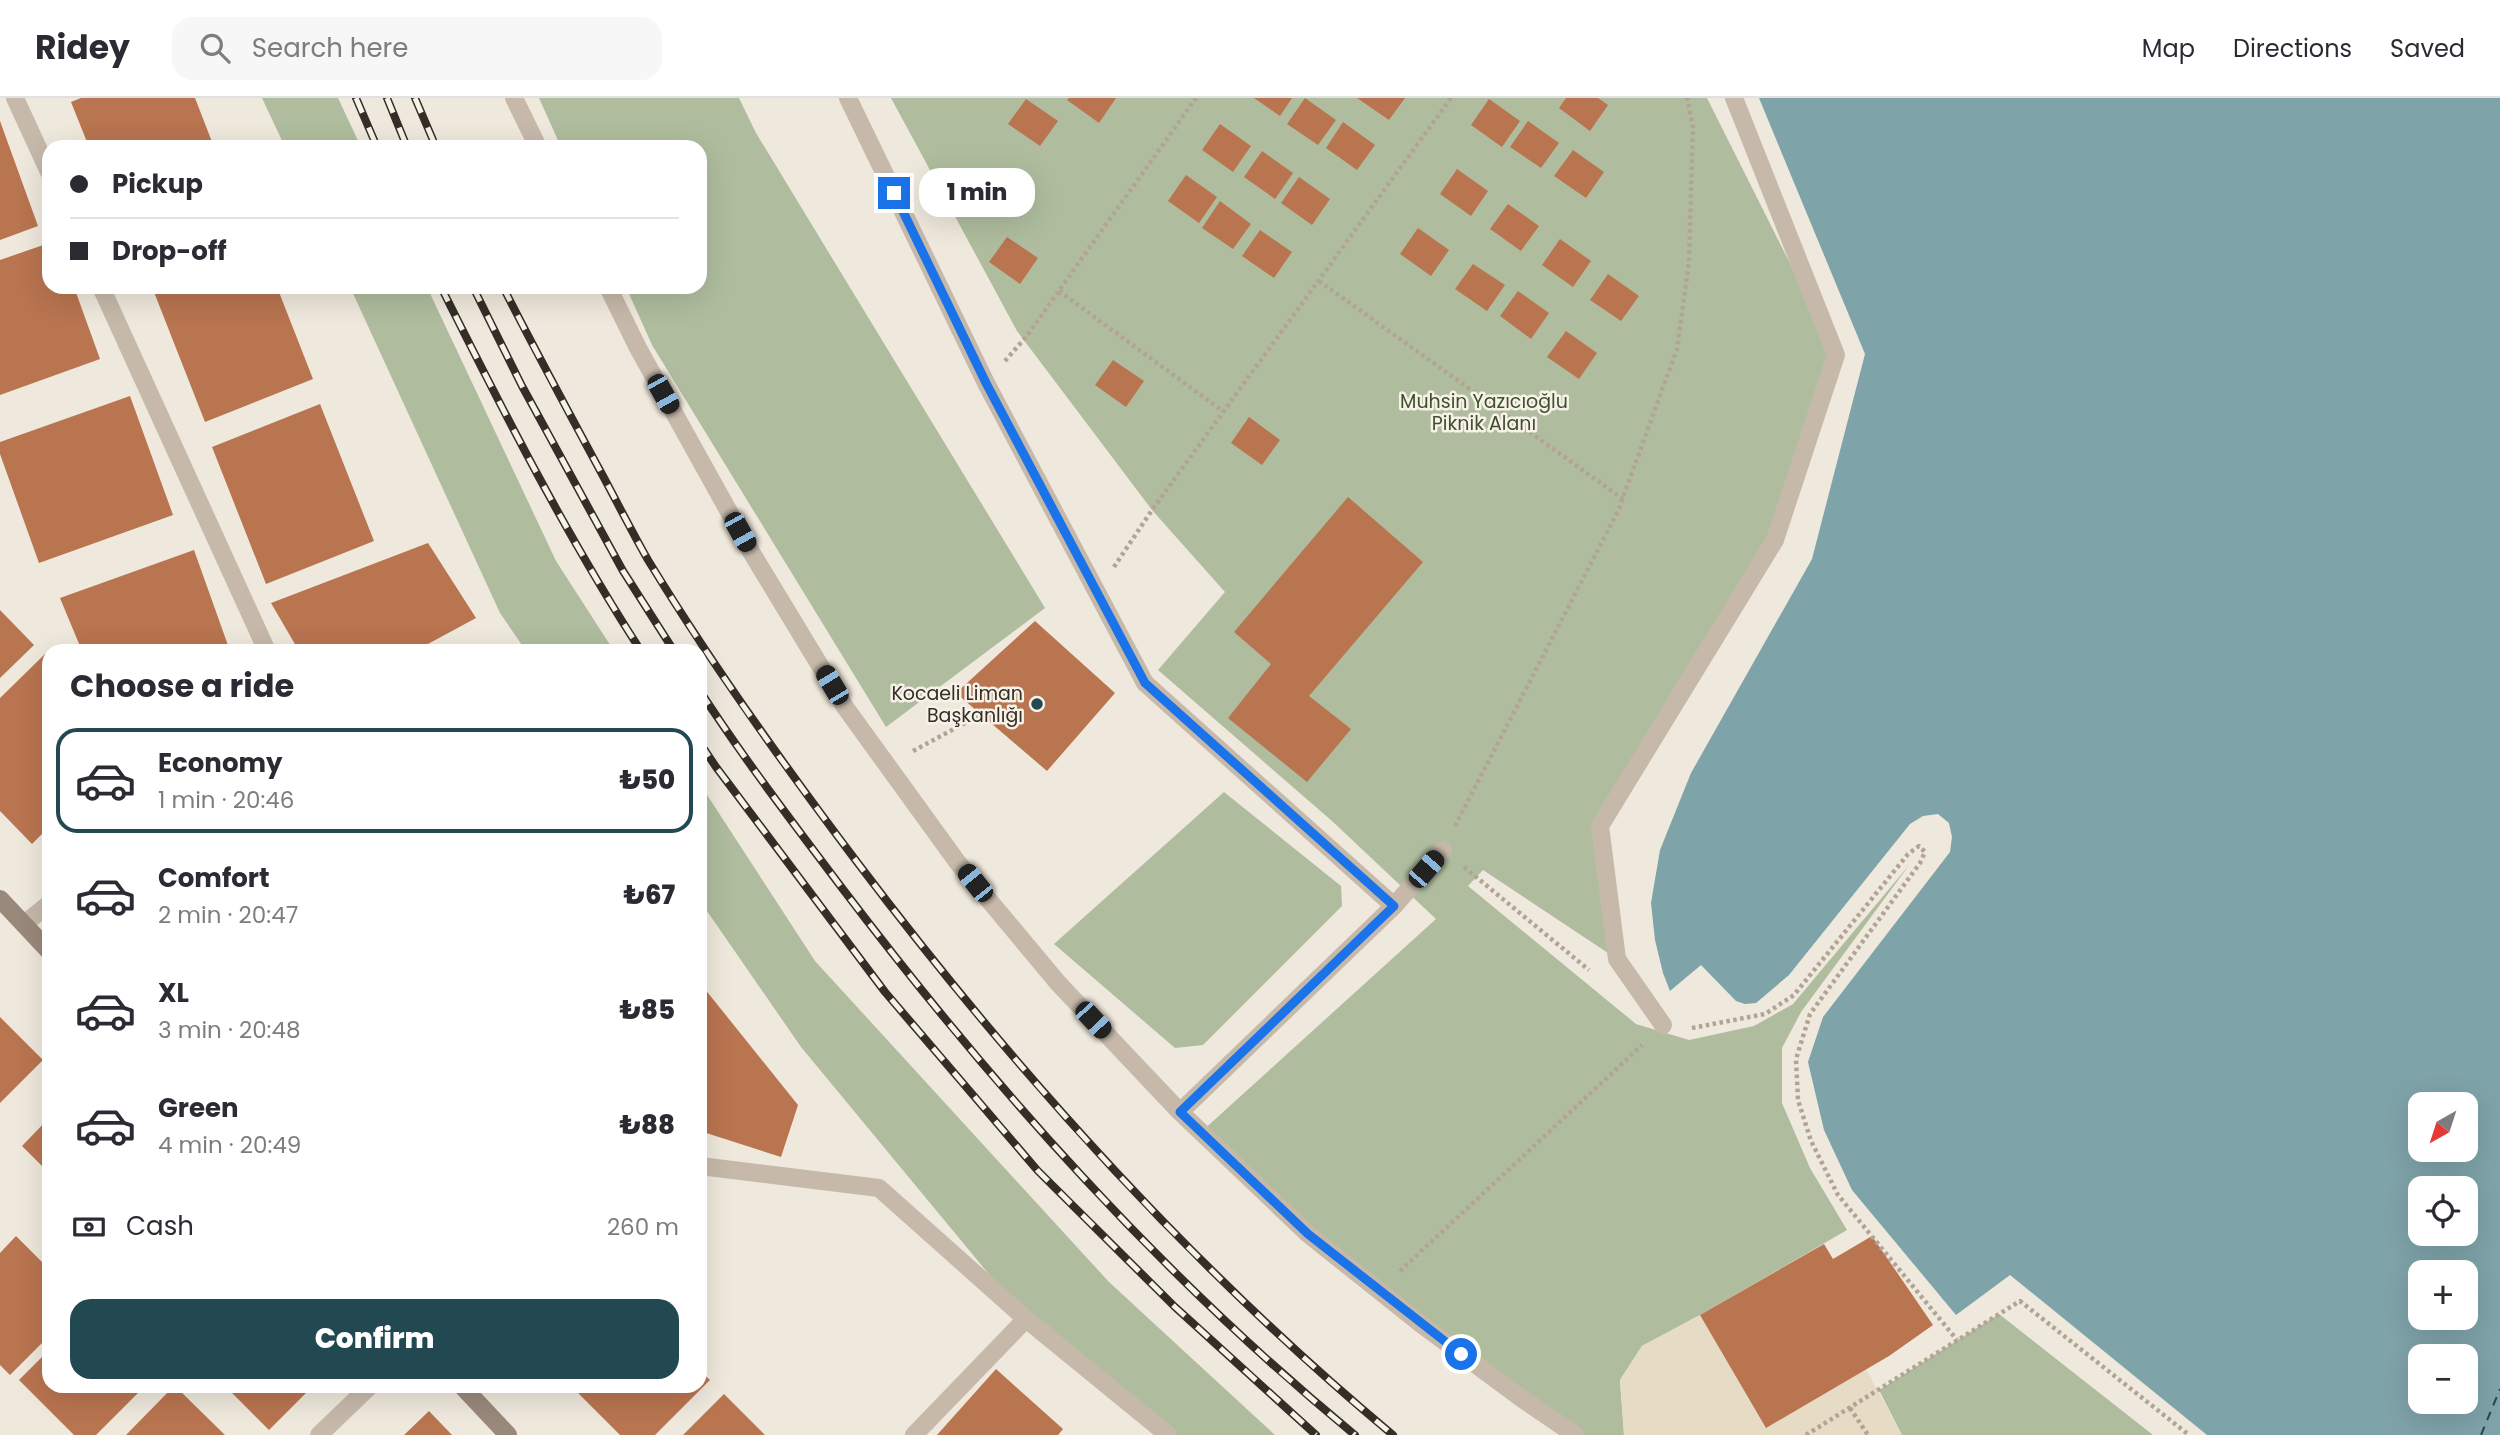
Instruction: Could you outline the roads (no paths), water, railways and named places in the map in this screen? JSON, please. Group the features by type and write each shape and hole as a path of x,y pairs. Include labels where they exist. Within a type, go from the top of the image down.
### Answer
{"main road":[{"path":"0,899 42,943"},
{"path":"469,1393 508,1435"}],"street":[{"path":"15,98 42,157"},
{"path":"514,98 535,140"},
{"path":"848,98 986,383 1145,683 1394,906"},
{"path":"1662,1025 1617,959 1600,826 1775,540 1836,355 1734,98"},
{"path":"104,294 264,644"},
{"path":"611,294 638,348 753,555 845,707 958,863 1058,983 1180,1112 1308,1234 1521,1398 1575,1435"},
{"path":"1180,1112 1394,906 1443,850"},
{"path":"24,924 42,910"},
{"path":"707,1168 879,1188 1026,1319 1168,1435"},
{"path":"914,1435 1026,1319"},
{"path":"319,1435 363,1393"}],"water":[{"path":"1759,98 2500,98 2500,1435 2207,1435 2010,1275 1956,1315 1852,1190 1824,1130 1808,1062 1823,1017 1950,852 1952,837 1949,823 1938,814 1923,816 1910,824 1789,975 1756,1003 1736,1001 1701,965 1670,991 1655,940 1651,903 1660,850 1691,773 1812,559 1865,354"}],"railway":[{"path":"356,98 374,140"},
{"path":"387,98 404,140"},
{"path":"415,98 433,140"},
{"path":"445,294 561,518 637,644"},
{"path":"476,294 522,386 623,571 670,644"},
{"path":"507,294 636,539 702,644"},
{"path":"707,652 775,751 857,862 917,940 1043,1091 1108,1164 1246,1304 1318,1371 1393,1435"},
{"path":"707,701 751,766 899,962 1020,1107 1147,1245 1283,1374 1355,1435"},
{"path":"707,754 885,992 1038,1171 1175,1307 1316,1435"}],"place":[{"name":"Kocaeli Liman Başkanlığı","path":"1037,704"}],"park label":[{"name":"Muhsin Yazıcıoğlu Piknik Alanı","path":"1484,412"}]}
